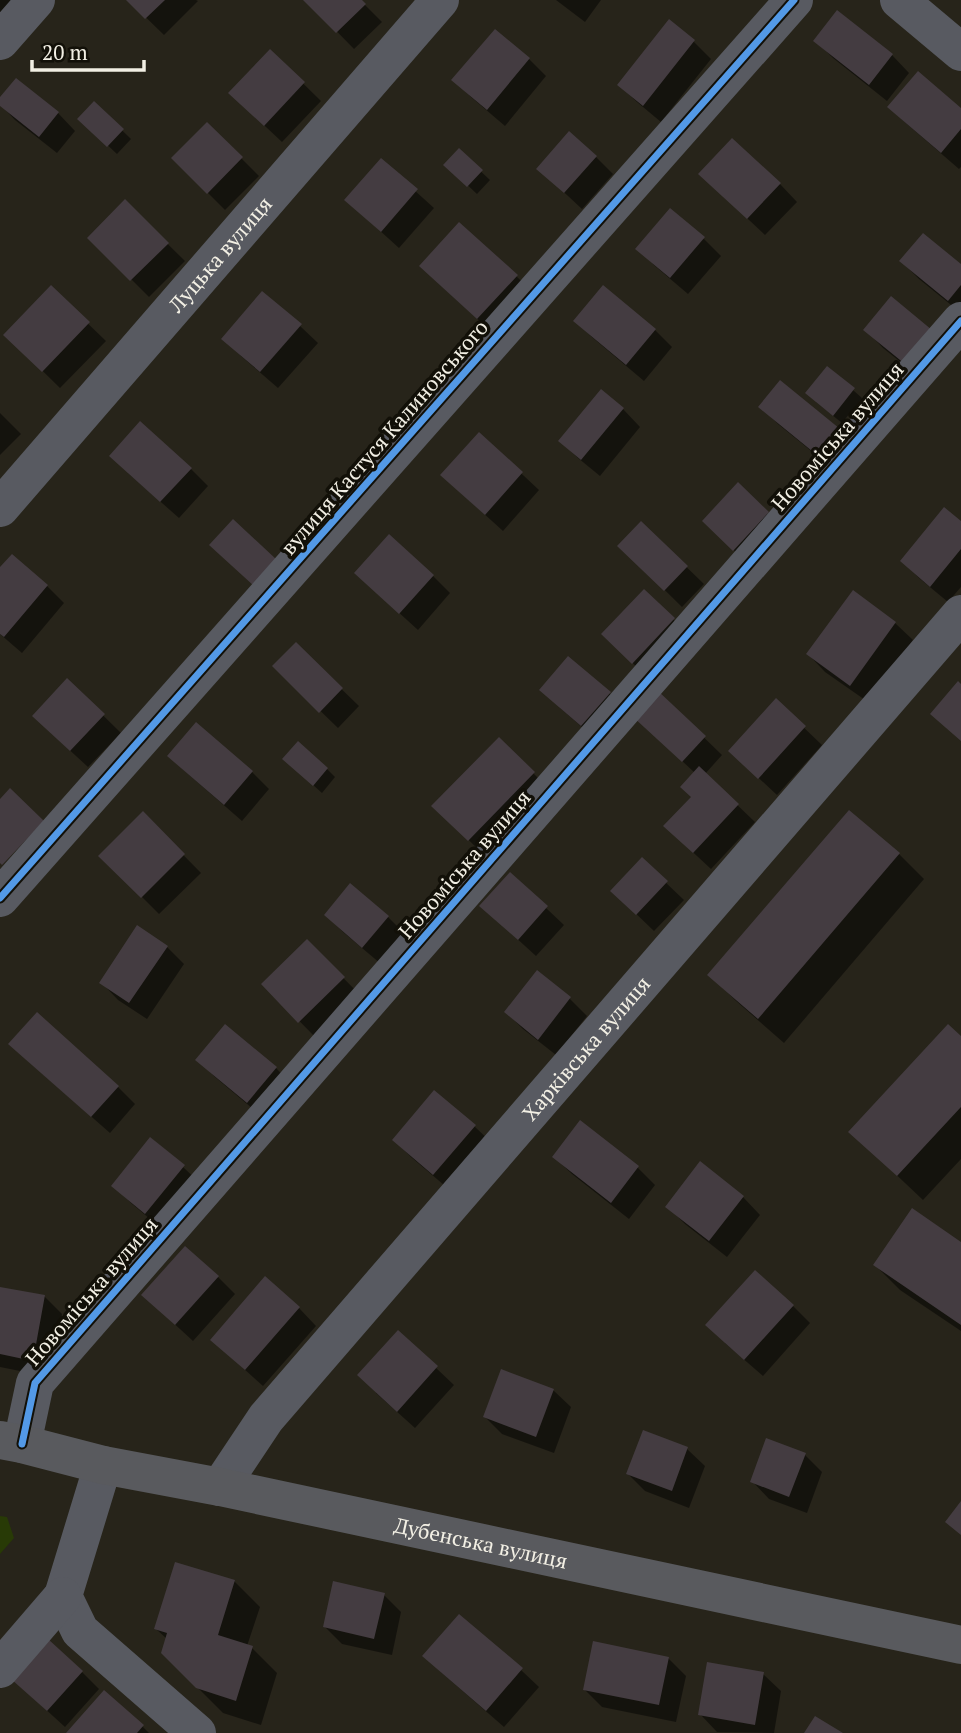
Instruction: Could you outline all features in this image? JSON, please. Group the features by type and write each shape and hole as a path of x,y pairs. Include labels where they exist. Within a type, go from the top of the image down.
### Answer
{"main road":[{"name":"Дубенська вулиця","path":"11,1442 103,1465 220,1487 961,1645"}],"street":[{"path":"0,41 36,0"},
{"name":"Луцька вулиця","path":"0,508 440,0"},
{"name":"вулиця Кастуся Калиновського","path":"0,898 794,0"},
{"path":"899,0 957,42"},
{"name":"Новоміська вулиця","path":"11,1442 34,1383 961,321"},
{"name":"Харківська вулиця","path":"220,1487 266,1418 961,614"},
{"path":"0,1669 63,1595 103,1465"},
{"path":"63,1595 80,1631 181,1728"}],"green space":[{"path":"0,1516 7,1517 14,1538 0,1554"}],"building":[{"path":"126,0 165,0 145,19"},
{"path":"303,0 362,0 366,4 336,33"},
{"path":"837,10 893,54 869,85 813,41"},
{"path":"669,19 695,40 643,106 617,85"},
{"path":"495,29 530,58 487,110 451,80"},
{"path":"270,49 305,82 264,126 228,93"},
{"path":"918,71 961,108 961,129 941,153 887,107"},
{"path":"16,78 59,112 39,137 0,106 0,97"},
{"path":"94,101 124,129 107,147 77,119"},
{"path":"207,122 243,157 207,194 171,158"},
{"path":"569,131 597,156 564,193 536,169"},
{"path":"732,138 781,183 747,219 698,174"},
{"path":"459,148 483,170 467,187 443,165"},
{"path":"381,158 418,189 381,232 344,200"},
{"path":"125,199 169,243 130,281 87,238"},
{"path":"670,208 705,237 670,278 635,249"},
{"path":"459,222 518,275 477,319 419,266"},
{"path":"923,233 961,264 961,285 948,301 899,261"},
{"path":"51,285 90,322 42,372 3,335"},
{"path":"603,285 656,329 626,365 573,321"},
{"path":"262,291 302,324 260,372 221,339"},
{"path":"891,296 932,330 905,364 863,330"},
{"path":"827,366 855,388 833,416 805,393"},
{"path":"780,380 845,433 823,460 758,407"},
{"path":"601,389 624,408 581,460 558,441"},
{"path":"140,421 192,468 160,502 109,456"},
{"path":"479,432 523,472 485,515 440,475"},
{"path":"738,482 769,512 733,551 702,521"},
{"path":"944,507 961,521 961,549 930,587 900,561"},
{"path":"233,519 277,560 254,586 209,545"},
{"path":"641,521 688,566 664,591 617,546"},
{"path":"389,534 434,575 399,614 354,573"},
{"path":"12,554 48,585 4,637 0,634 0,567"},
{"path":"644,589 675,618 632,664 601,634"},
{"path":"853,590 896,622 850,686 806,654"},
{"path":"296,642 343,688 319,713 272,666"},
{"path":"568,656 611,692 581,726 539,690"},
{"path":"67,678 105,714 70,751 32,716"},
{"path":"958,681 961,684 961,741 930,714"},
{"path":"657,690 706,736 682,762 632,716"},
{"path":"776,698 806,726 758,779 728,751"},
{"path":"196,722 253,771 224,805 167,756"},
{"path":"499,737 535,772 468,841 431,806"},
{"path":"298,741 328,768 313,786 282,759"},
{"path":"699,766 739,804 693,853 663,826 691,797 680,787"},
{"path":"10,788 44,821 2,865 0,799"},
{"path":"849,810 900,853 758,1019 707,975"},
{"path":"143,811 185,854 141,898 98,856"},
{"path":"642,857 668,881 636,915 610,891"},
{"path":"510,872 548,906 518,940 479,906"},
{"path":"350,883 389,916 362,948 324,915"},
{"path":"137,925 168,946 129,1003 99,983"},
{"path":"307,939 345,977 298,1023 261,984"},
{"path":"537,970 571,997 538,1040 504,1012"},
{"path":"37,1012 119,1086 91,1117 8,1044"},
{"path":"225,1024 277,1067 247,1103 195,1060"},
{"path":"948,1024 961,1036 961,1107 897,1176 848,1132"},
{"path":"434,1090 476,1125 433,1175 392,1140"},
{"path":"580,1120 639,1166 611,1203 552,1157"},
{"path":"150,1137 185,1165 145,1214 111,1186"},
{"path":"700,1161 744,1196 709,1241 665,1207"},
{"path":"912,1208 961,1242 961,1325 873,1265"},
{"path":"185,1246 219,1276 175,1325 141,1295"},
{"path":"755,1270 794,1305 744,1360 705,1325"},
{"path":"265,1276 300,1307 245,1370 210,1340"},
{"path":"0,1287 45,1295 33,1361 0,1354"},
{"path":"398,1330 438,1366 397,1412 357,1375"},
{"path":"501,1369 554,1389 536,1437 483,1417"},
{"path":"643,1430 688,1447 672,1491 626,1474"},
{"path":"766,1438 806,1453 789,1497 750,1482"},
{"path":"961,1501 961,1535 945,1522"},
{"path":"175,1562 235,1580 218,1635 253,1646 236,1701 196,1688 161,1653 167,1633 154,1629"},
{"path":"333,1581 385,1593 374,1639 323,1627"},
{"path":"459,1614 523,1668 486,1711 422,1656"},
{"path":"48,1639 83,1671 47,1711 11,1679"},
{"path":"593,1641 669,1657 659,1705 583,1690"},
{"path":"707,1662 764,1672 755,1725 698,1715"},
{"path":"104,1690 144,1725 137,1733 66,1733"},
{"path":"815,1716 843,1733 804,1733"}],"cycle path":[{"path":"0,898 794,0"},
{"path":"22,1444 35,1383 961,321"}]}
